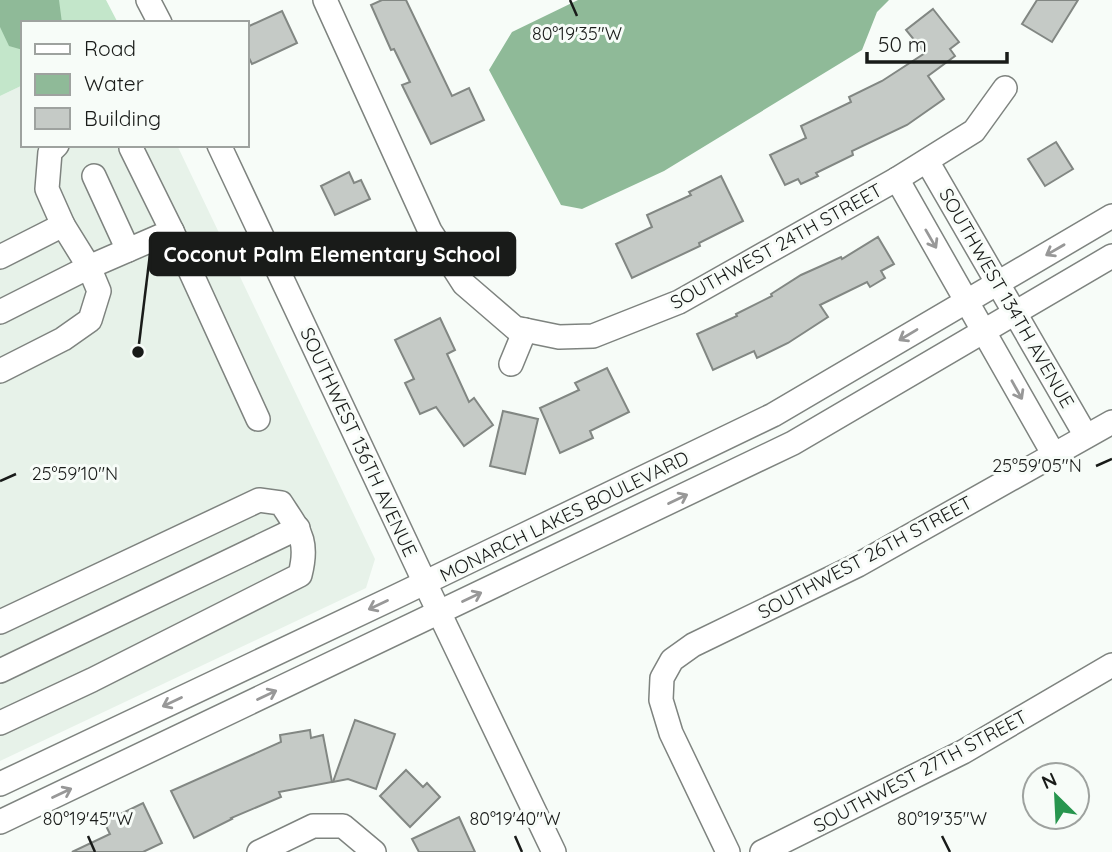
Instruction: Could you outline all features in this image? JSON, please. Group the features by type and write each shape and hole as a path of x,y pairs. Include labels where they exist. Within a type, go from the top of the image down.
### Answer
{"street":[{"path":"148,0 159,21"},
{"path":"325,0 430,232 464,284 520,329 511,364"},
{"name":"SOUTHWEST 24TH STREET","path":"520,329 559,337 593,336 679,302 897,179 974,131 1005,88"},
{"path":"0,371 63,339 90,320 99,291 47,189 50,152 55,147"},
{"name":"SOUTHWEST 136TH AVENUE","path":"220,147 554,852"},
{"path":"131,148 258,419"},
{"name":"SOUTHWEST 134TH AVENUE","path":"927,161 1086,436"},
{"path":"94,176 128,250"},
{"name":"SOUTHWEST 134TH AVENUE","path":"897,179 1054,455"},
{"name":"MONARCH LAKES BOULEVARD","path":"0,784 773,415 1112,216"},
{"path":"0,257 64,225"},
{"path":"0,312 89,267 172,231"},
{"name":"MONARCH LAKES BOULEVARD","path":"0,822 793,443 1112,256"},
{"name":"SOUTHWEST 26TH STREET","path":"728,852 671,733 661,700 662,678 672,660 693,645 858,565 1112,422"},
{"path":"0,622 259,500 281,503 301,533 304,558 300,575 92,680 0,723"},
{"path":"0,671 298,528"},
{"name":"SOUTHWEST 27TH STREET","path":"762,852 963,752 1112,665"},
{"path":"259,852 313,826 343,826 374,852"}],"shaded area":[{"path":"0,0 106,0 117,21 21,21 21,86 0,96"},
{"path":"21,86 21,147 178,147 375,559 366,588 0,761 0,96"}],"water":[{"path":"0,0 59,0 62,21 21,21 21,49 9,46 0,27"},
{"path":"578,0 889,0 877,12 862,50 664,171 582,209 561,205 489,70 512,32"}],"building":[{"path":"382,0 406,0 452,96 469,88 484,120 431,144 402,85 410,82 394,49 391,50 371,5"},
{"path":"1037,0 1078,0 1052,42 1022,24"},
{"path":"933,9 959,42 950,49 955,56 928,76 944,99 907,125 852,151 853,155 816,173 818,176 801,184 798,179 785,185 770,155 806,138 801,126 851,102 849,97 882,81 925,53 906,30"},
{"path":"282,11 297,43 252,64 248,56 248,27"},
{"path":"1056,142 1073,169 1045,186 1028,159"},
{"path":"349,172 354,183 361,180 370,199 335,215 321,186"},
{"path":"721,176 743,221 699,243 700,246 632,278 616,244 652,227 647,215 691,195 689,192"},
{"path":"878,237 894,264 881,271 885,278 870,287 867,282 820,305 828,317 788,343 757,358 754,351 713,370 697,334 737,316 736,314 772,296 771,294 801,275 841,257 842,259"},
{"path":"440,318 455,350 447,354 469,402 474,398 493,425 464,446 436,407 420,414 405,383 414,379 395,340"},
{"path":"607,368 629,412 590,431 593,438 560,453 540,408 579,390 575,383"},
{"path":"503,411 538,419 525,474 490,466"},
{"path":"355,720 395,734 376,789 348,779 333,782"},
{"path":"310,730 311,738 323,735 332,782 279,792 281,797 231,818 194,838 171,791 281,742 280,735"},
{"path":"406,770 423,787 427,783 440,797 410,827 380,796"},
{"path":"143,803 162,843 143,852 72,852 110,834 104,822"},
{"path":"459,817 475,852 419,852 412,839"}],"place":[{"name":"Coconut Palm Elementary School","path":"138,352"}]}
